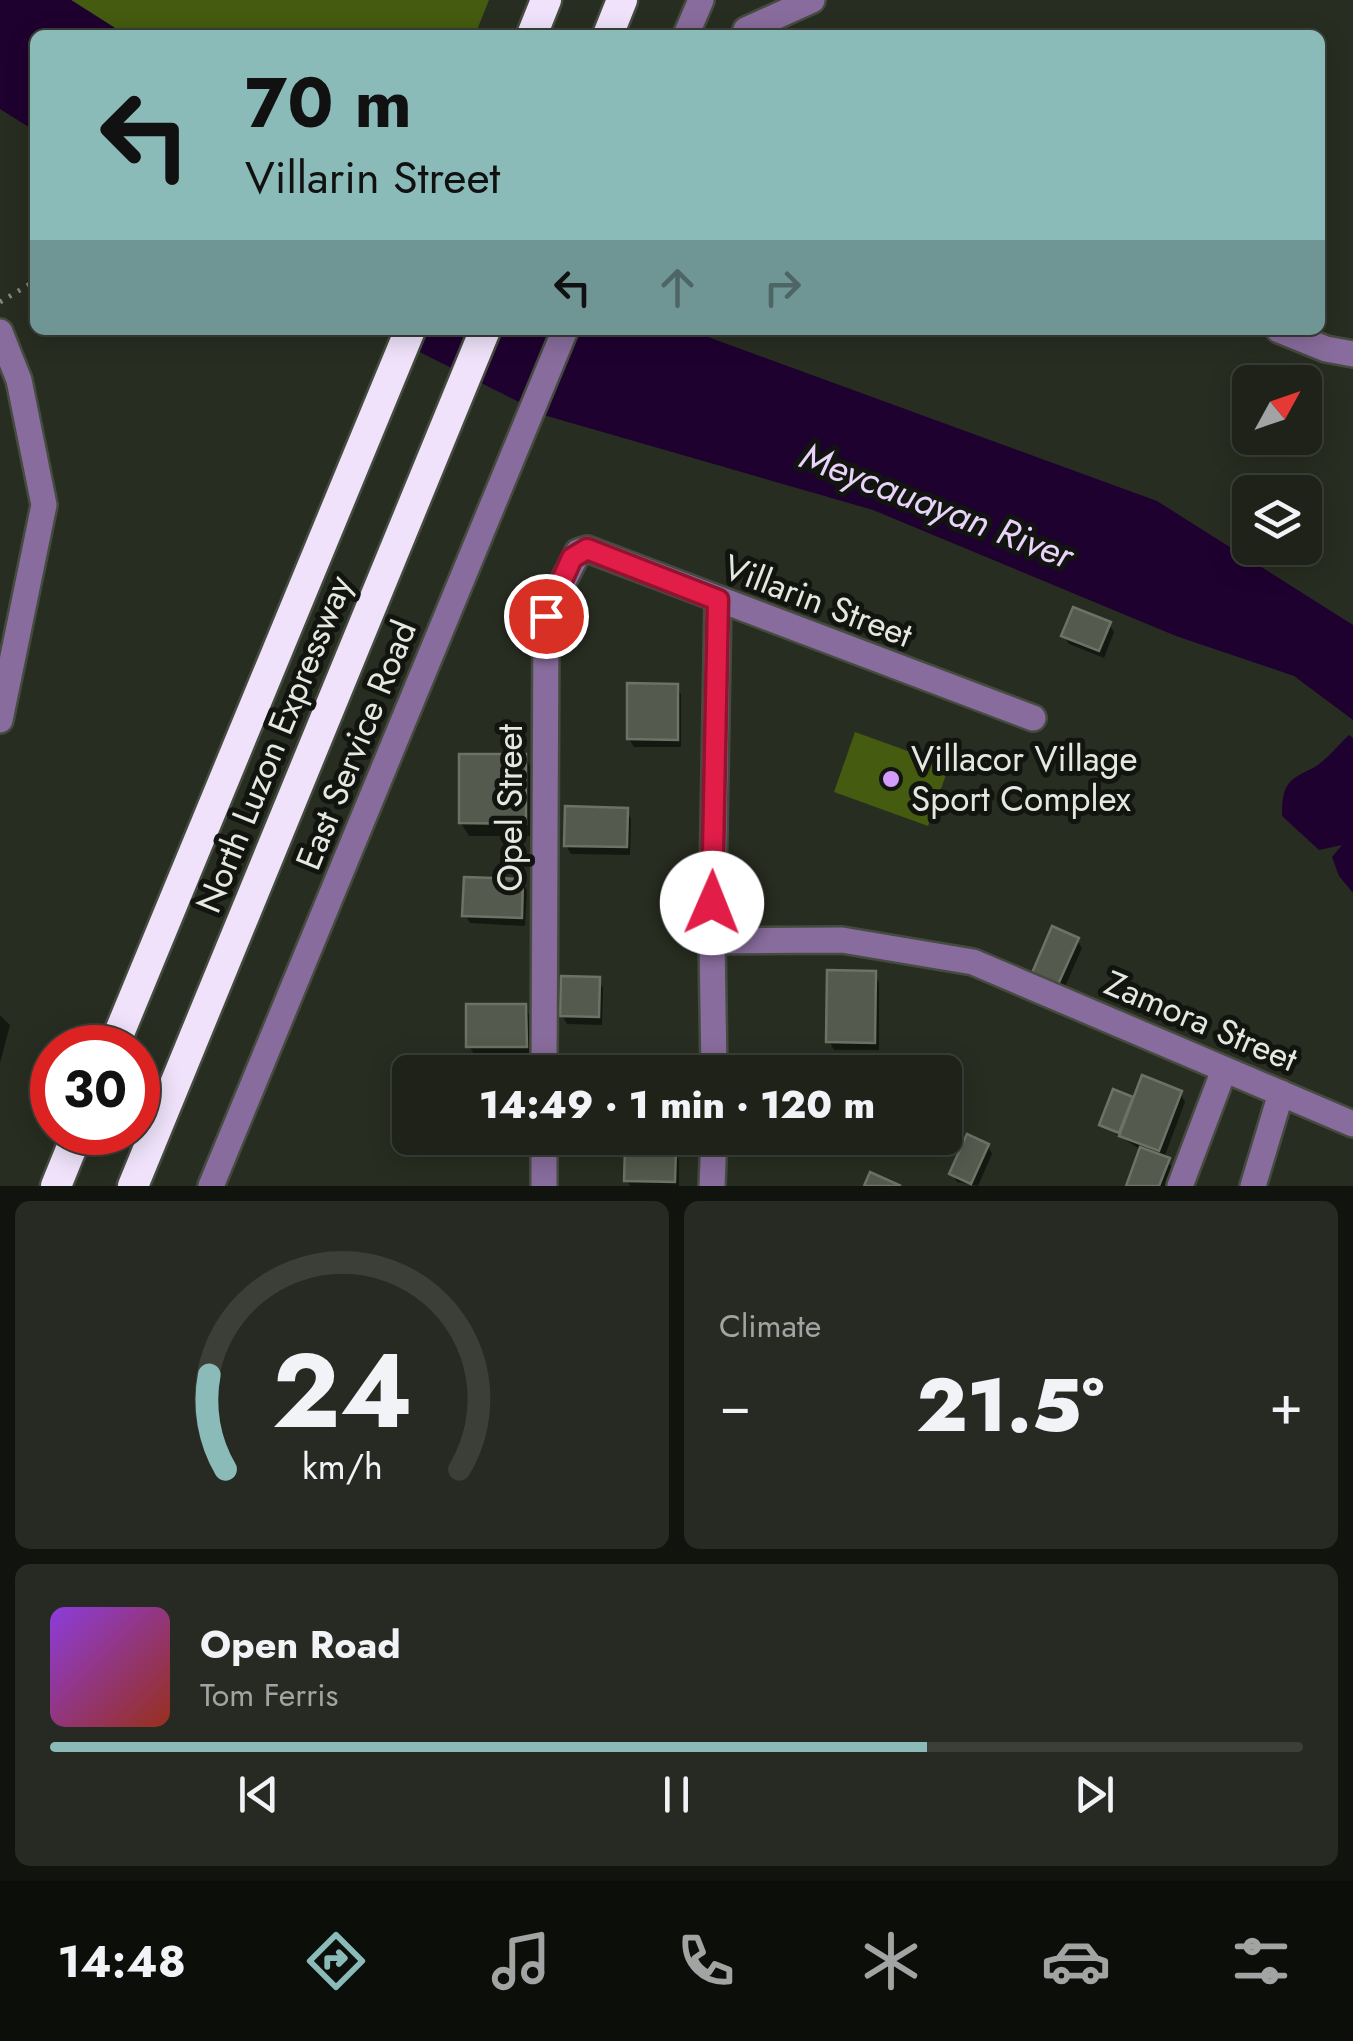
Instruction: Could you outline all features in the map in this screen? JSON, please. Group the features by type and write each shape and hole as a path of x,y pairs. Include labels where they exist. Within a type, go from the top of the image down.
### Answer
{"highway":[{"path":"534,30 546,0"},
{"path":"610,30 622,0"},
{"name":"North Luzon Expressway","path":"123,1025 408,335"},
{"name":"North Luzon Expressway","path":"132,1186 484,335"},
{"path":"56,1186 69,1155"}],"street":[{"path":"688,30 700,0"},
{"path":"751,30 812,0"},
{"path":"0,332 20,380 44,505 0,720"},
{"name":"East Service Road","path":"211,1186 563,335"},
{"path":"1291,335 1326,349 1353,354"},
{"name":"Villarin Street","path":"578,552 587,549 1034,718"},
{"name":"Opel Street","path":"544,1055 546,616 578,552"},
{"path":"714,1055 718,600"},
{"name":"Zamora Street","path":"712,941 842,940 973,962 1353,1124"},
{"path":"1180,1186 1224,1070"},
{"path":"1253,1186 1281,1093"},
{"path":"544,1155 544,1186"},
{"path":"712,1186 713,1155"}],"path":[{"path":"0,302 30,284"}],"green space":[{"path":"71,0 489,0 477,30 118,30"},
{"name":"Villacor Village Sport Complex","path":"855,732 949,766 928,826 834,792"}],"water":[{"path":"0,0 71,0 118,30 30,30 30,128 0,109"},
{"name":"Meycauayan River","path":"386,335 703,335 1157,501 1232,548 1232,565 1258,565 1353,625 1353,720 1294,676 1176,636 873,510 547,416"},
{"path":"1349,735 1353,738 1353,893 1339,876 1332,857 1342,845 1319,850 1282,816 1288,785 1323,761"}],"building":[{"path":"1073,607 1111,622 1099,651 1061,636"},
{"path":"627,683 678,684 678,740 627,739"},
{"path":"459,754 526,754 526,824 459,823"},
{"path":"565,806 628,808 627,847 564,846"},
{"path":"464,877 523,879 522,918 462,916"},
{"path":"1052,926 1079,938 1055,991 1029,980"},
{"path":"827,970 876,971 875,1043 826,1042"},
{"path":"561,976 600,977 599,1017 560,1016"},
{"path":"466,1004 526,1004 527,1047 466,1047"},
{"path":"1142,1075 1182,1091 1159,1151 1119,1136"},
{"path":"1113,1089 1133,1097 1119,1133 1099,1125"},
{"path":"967,1134 989,1144 971,1184 949,1174 958,1155 962,1155"},
{"path":"1140,1147 1170,1158 1159,1186 1126,1186"},
{"path":"625,1155 676,1155 675,1182 624,1181"},
{"path":"870,1172 901,1186 864,1186"}],"place":[{"name":"Villacor Village Sport Complex","path":"891,779"}],"route":[{"path":"546,616 572,558 587,549 718,600 712,903"}]}
